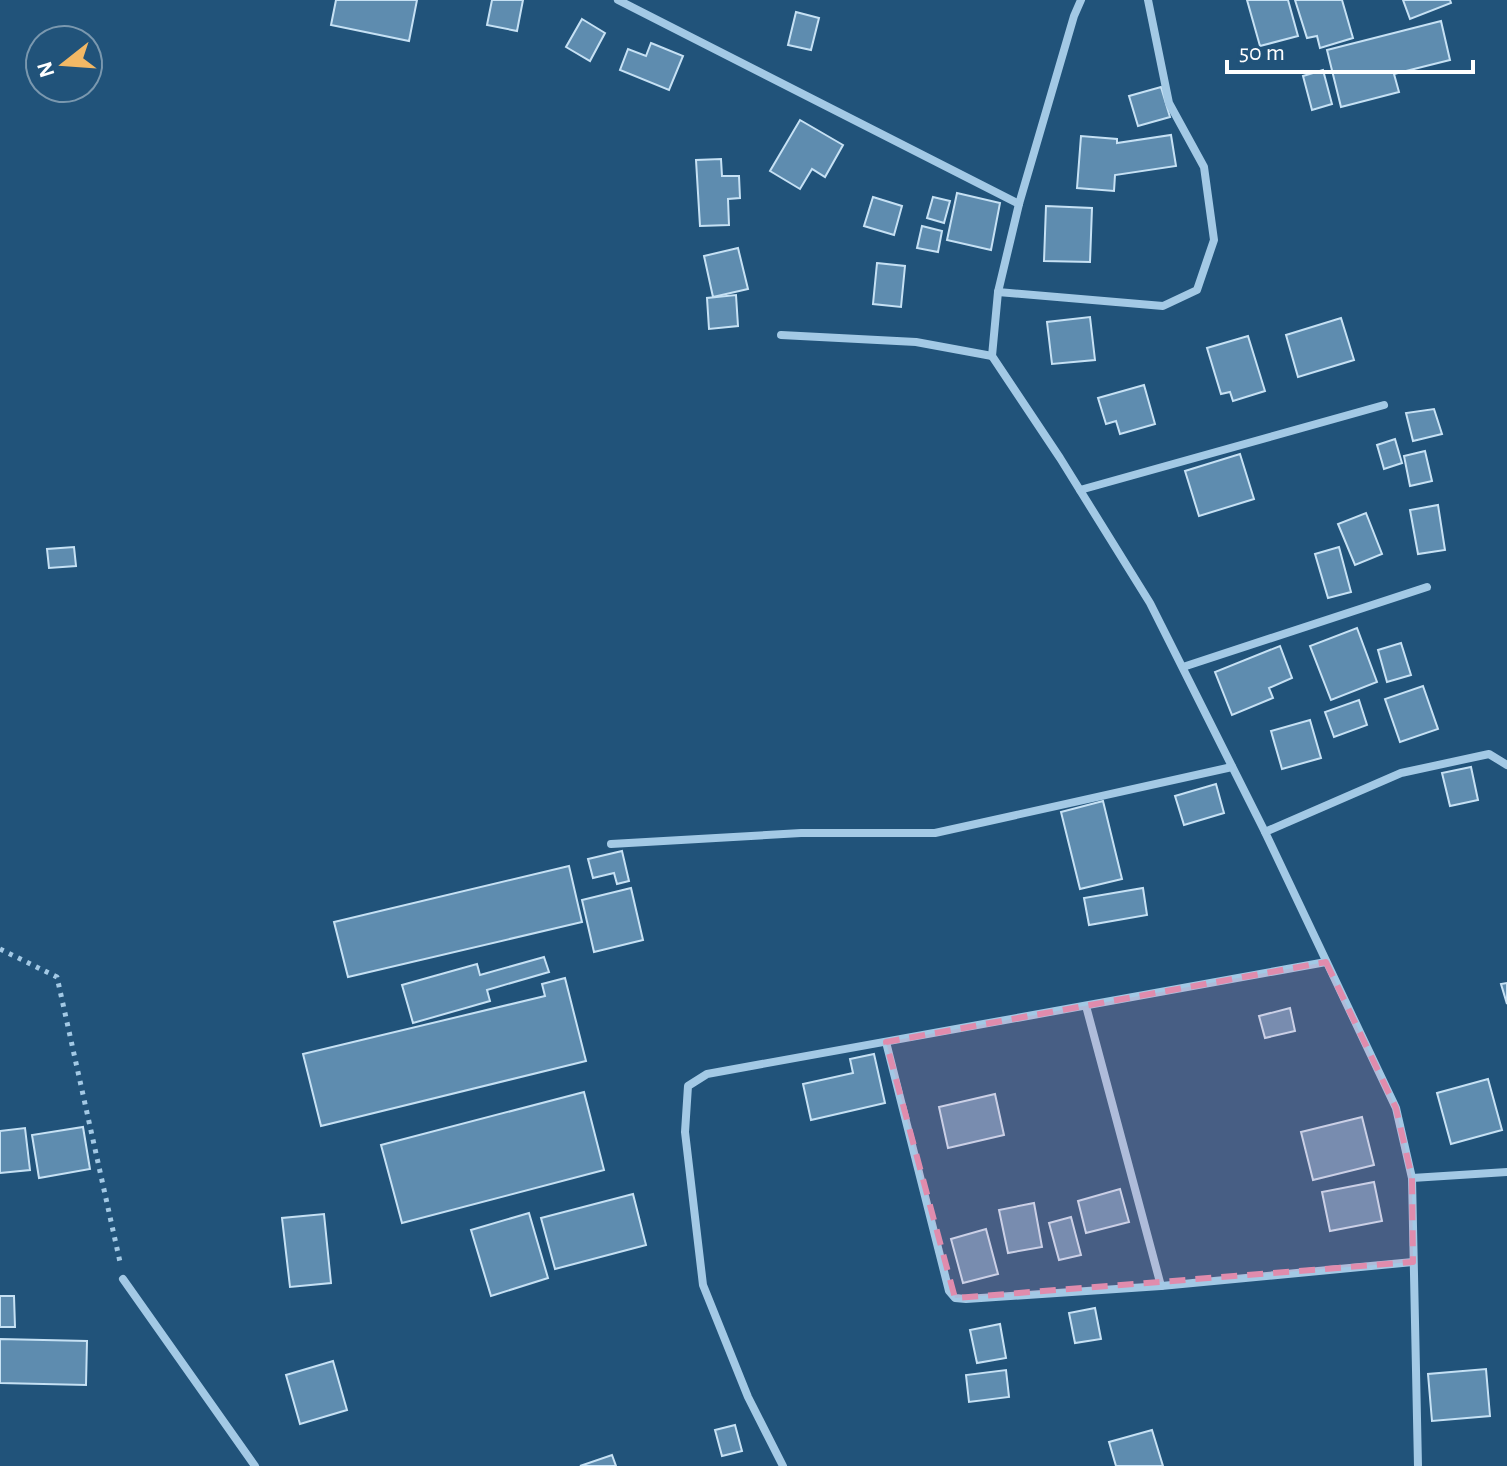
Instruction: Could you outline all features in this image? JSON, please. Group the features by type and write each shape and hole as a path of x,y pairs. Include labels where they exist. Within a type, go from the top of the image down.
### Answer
{"street":[{"path":"618,0 1019,204"},
{"path":"1081,0 1019,204 998,292 992,356 1150,603 1265,832 1396,1108 1412,1178 1418,1466"},
{"path":"998,292 1163,306 1197,290 1214,240 1204,167 1169,103 1148,0"},
{"path":"781,335 916,342 992,356"},
{"path":"1080,490 1384,405"},
{"path":"1183,667 1427,587"},
{"path":"1265,832 1401,773 1489,754 1507,765"},
{"path":"611,844 801,833 935,833 1232,767"},
{"path":"783,1466 748,1397 703,1285 685,1132 688,1086 707,1074 1326,962"},
{"path":"1086,1006 1161,1286"},
{"path":"886,1042 949,1291 955,1298 1161,1286 1413,1262"},
{"path":"1412,1178 1507,1172"},
{"path":"123,1279 255,1466"}],"path":[{"path":"0,949 57,977 123,1279"}],"highlighted area":[{"path":"1326,962 1396,1108 1412,1178 1413,1262 955,1298 886,1042"}],"building":[{"path":"336,0 417,0 409,41 331,25"},
{"path":"492,0 523,0 517,31 487,25"},
{"path":"1247,0 1288,0 1298,36 1260,46"},
{"path":"1295,0 1342,0 1353,38 1320,48 1317,36 1307,38"},
{"path":"1403,0 1450,0 1451,3 1410,19"},
{"path":"796,12 819,18 811,50 788,45"},
{"path":"582,19 605,33 590,61 566,47"},
{"path":"1441,21 1450,60 1394,74 1399,92 1341,107 1327,50"},
{"path":"651,43 683,56 669,90 620,70 628,49 646,56"},
{"path":"1323,70 1332,104 1312,110 1303,76"},
{"path":"1161,87 1170,117 1138,126 1129,96"},
{"path":"800,120 843,145 825,177 812,169 800,189 770,171"},
{"path":"1171,135 1176,166 1115,175 1114,191 1077,188 1081,136 1117,139 1117,143"},
{"path":"721,159 722,176 739,176 740,198 728,199 729,225 700,226 696,160"},
{"path":"957,193 1000,203 991,250 947,240"},
{"path":"873,197 902,206 894,235 864,226"},
{"path":"933,197 950,201 944,223 927,218"},
{"path":"1046,206 1092,208 1090,262 1044,261"},
{"path":"922,226 942,231 938,252 917,248"},
{"path":"738,248 748,289 713,297 704,256"},
{"path":"877,263 905,266 901,307 873,304"},
{"path":"736,295 738,326 709,329 707,298"},
{"path":"1090,317 1095,360 1052,364 1047,322"},
{"path":"1341,318 1354,360 1298,377 1286,335"},
{"path":"1248,336 1265,391 1233,401 1230,392 1221,394 1207,348"},
{"path":"1144,385 1155,424 1120,434 1116,421 1106,424 1098,398"},
{"path":"1434,409 1442,434 1413,441 1406,413"},
{"path":"1395,439 1402,463 1384,469 1377,445"},
{"path":"1425,451 1432,481 1410,486 1404,456"},
{"path":"1240,454 1254,499 1199,516 1185,471"},
{"path":"1438,505 1445,550 1418,554 1410,510"},
{"path":"1366,513 1382,554 1355,565 1338,524"},
{"path":"74,547 76,566 49,568 47,549"},
{"path":"1339,547 1351,592 1328,598 1315,554"},
{"path":"1357,628 1377,682 1331,700 1310,646"},
{"path":"1401,643 1411,675 1387,682 1378,650"},
{"path":"1280,646 1292,678 1269,688 1273,698 1232,715 1215,672"},
{"path":"1423,686 1438,729 1400,742 1385,699"},
{"path":"1359,700 1367,725 1334,737 1325,712"},
{"path":"1310,720 1321,758 1282,769 1271,731"},
{"path":"1471,767 1478,800 1450,806 1442,773"},
{"path":"1216,784 1224,813 1184,825 1175,796"},
{"path":"1103,801 1122,879 1080,889 1061,812"},
{"path":"622,851 629,881 617,884 614,873 593,878 588,859"},
{"path":"569,866 582,922 348,977 334,922"},
{"path":"631,888 643,940 594,952 582,900"},
{"path":"1143,888 1147,915 1089,925 1084,898"},
{"path":"544,957 549,972 487,990 490,1001 413,1023 402,985 477,964 480,975"},
{"path":"565,978 586,1061 321,1126 303,1054 545,996 542,984"},
{"path":"1507,983 1507,1004 1501,984"},
{"path":"1290,1008 1295,1031 1265,1038 1259,1016"},
{"path":"874,1054 885,1103 811,1120 803,1084 853,1073 850,1059"},
{"path":"1488,1079 1502,1130 1451,1144 1437,1093"},
{"path":"584,1092 604,1170 402,1223 381,1145"},
{"path":"995,1094 1004,1135 948,1148 939,1107"},
{"path":"1362,1117 1374,1165 1313,1180 1301,1132"},
{"path":"83,1127 90,1169 39,1178 32,1135"},
{"path":"25,1128 30,1170 0,1173 0,1131"},
{"path":"1374,1182 1382,1221 1330,1231 1322,1192"},
{"path":"1120,1189 1129,1222 1086,1233 1078,1201"},
{"path":"633,1194 646,1245 555,1269 541,1218"},
{"path":"1034,1203 1042,1247 1008,1253 999,1210"},
{"path":"529,1213 548,1278 491,1296 471,1230"},
{"path":"324,1214 331,1283 290,1287 282,1218"},
{"path":"1071,1217 1081,1255 1059,1260 1049,1223"},
{"path":"986,1229 998,1274 963,1283 951,1239"},
{"path":"0,1296 14,1296 15,1327 0,1327"},
{"path":"1095,1308 1101,1339 1075,1343 1069,1313"},
{"path":"1000,1324 1006,1358 977,1363 970,1330"},
{"path":"0,1339 87,1341 86,1385 0,1383"},
{"path":"333,1361 347,1410 300,1424 286,1375"},
{"path":"1486,1369 1490,1416 1432,1421 1428,1374"},
{"path":"1006,1370 1009,1397 969,1402 966,1375"},
{"path":"735,1425 742,1451 722,1456 715,1430"},
{"path":"1152,1430 1163,1466 1116,1466 1109,1442"},
{"path":"612,1455 616,1466 580,1466"}]}
